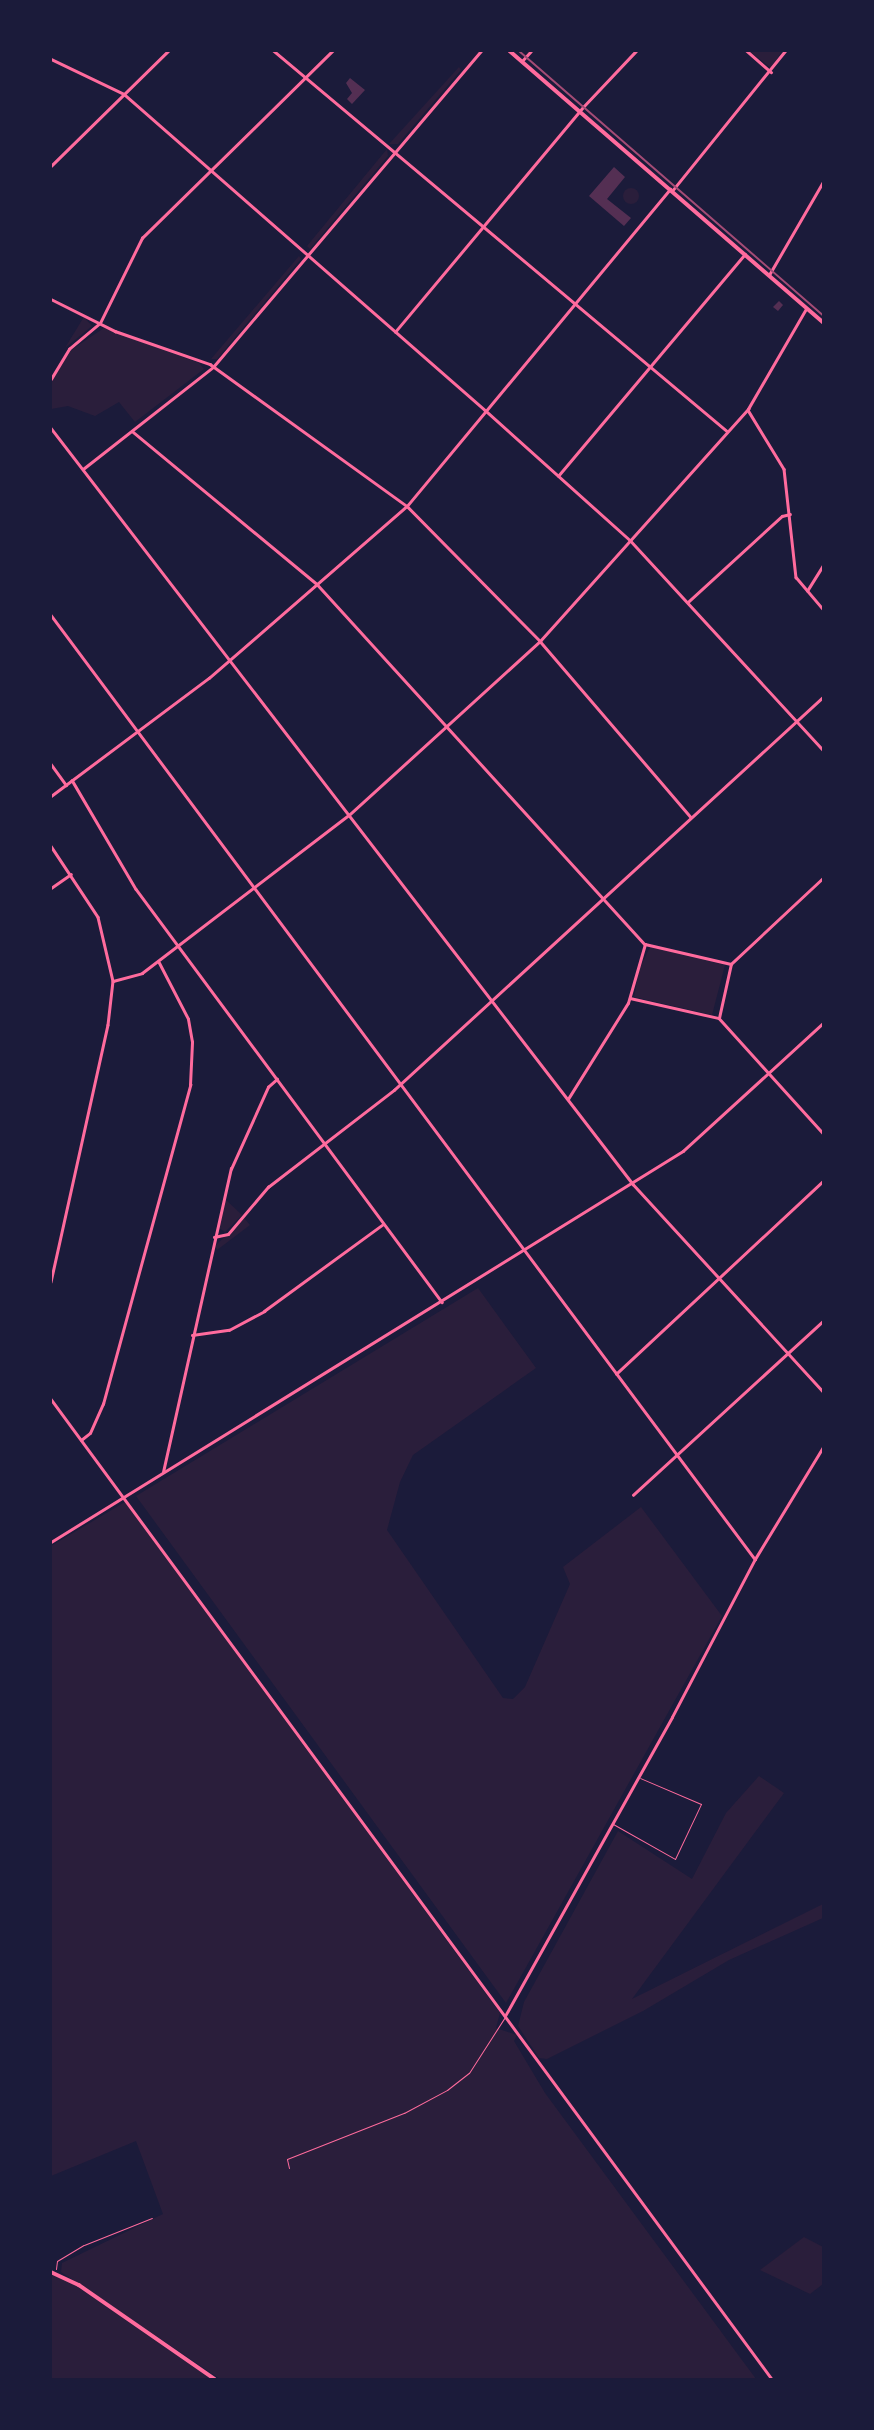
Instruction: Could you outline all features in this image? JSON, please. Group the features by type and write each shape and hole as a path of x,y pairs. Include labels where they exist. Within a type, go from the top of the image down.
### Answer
{"main road":[{"path":"510,51 823,323"},
{"path":"53,2273 79,2285 215,2379"}],"street":[{"path":"51,166 169,51"},
{"path":"275,51 727,431"},
{"path":"51,379 69,349 100,323 142,238 332,51"},
{"path":"83,469 213,367 481,51"},
{"path":"522,61 531,51"},
{"path":"395,332 581,111 636,51"},
{"path":"747,51 771,72"},
{"path":"51,796 229,660 407,506 573,303 771,72 785,51"},
{"path":"51,58 124,94 485,410 630,540 823,750"},
{"path":"769,275 823,182"},
{"path":"558,476 745,254"},
{"path":"51,299 100,323 213,367 407,506 540,642 691,817"},
{"path":"113,981 130,979 158,962 349,815 540,642 748,409 806,308"},
{"path":"748,409 784,469 794,570 823,609"},
{"path":"51,428 633,1184 823,1391"},
{"path":"132,431 317,584 645,944 731,964"},
{"path":"688,602 790,514"},
{"path":"807,591 823,565"},
{"path":"51,615 615,1375 755,1559"},
{"path":"214,1237 228,1234 268,1187 355,1123 400,1085 823,697"},
{"path":"51,764 66,785"},
{"path":"72,780 120,866 442,1302"},
{"path":"51,846 98,917 113,981 108,1025 51,1282"},
{"path":"51,888 71,873"},
{"path":"719,1018 731,964 823,878"},
{"path":"568,1099 630,998 645,944"},
{"path":"81,1440 90,1433 103,1404 190,1085 192,1042 188,1019 158,962"},
{"path":"630,998 719,1018 823,1133"},
{"path":"51,1542 474,1283 683,1151 823,1023"},
{"path":"163,1472 214,1237 232,1170 268,1087 277,1079"},
{"path":"615,1375 823,1181"},
{"path":"192,1335 229,1330 264,1311 383,1224"},
{"path":"633,1495 823,1321"},
{"path":"51,1399 772,2379"},
{"path":"505,2016 639,1777 755,1559 823,1447"}],"lane":[{"path":"612,1824 675,1859 701,1804 639,1777"},
{"path":"289,2168 287,2159 404,2113 447,2090 469,2073 505,2016"}],"path":[{"path":"53,2273 57,2261 64,2257 152,2218"}],"shaded area":[{"path":"749,51 782,51 771,68"},
{"path":"459,67 461,70 398,144 389,144"},
{"path":"387,149 388,156 310,249 307,246"},
{"path":"631,188 637,190 637,202 631,204 625,202 623,196 625,190"},
{"path":"299,256 301,259 217,359 211,359"},
{"path":"84,317 92,326 65,348 82,320"},
{"path":"104,328 199,363 204,369 135,422 119,402 95,416 68,406 51,409 51,383 71,350"},
{"path":"650,947 725,965 712,1015 634,997 639,970"},
{"path":"225,1199 242,1215 225,1232 219,1228"},
{"path":"244,1218 250,1225 217,1250 215,1246"},
{"path":"478,1288 536,1368 413,1455 400,1482 387,1530 503,1698 513,1699 525,1687 570,1584 563,1567 641,1507 722,1616 506,2003 136,1496"},
{"path":"125,1502 500,2013 496,2028 517,2035 514,2041 545,2093 756,2379 220,2379 61,2272 62,2263 163,2214 136,2141 51,2176 51,1546"},
{"path":"759,1776 784,1793 632,1999 823,1904 823,1918 729,1960 643,2011 547,2059 539,2058 518,2026 524,2002 618,1831 692,1879 726,1813"},
{"path":"804,2237 823,2247 823,2284 810,2294 760,2270"},
{"path":"51,2275 72,2283 211,2379 51,2379"}],"building":[{"path":"350,78 365,90 352,104 347,99 352,93 346,83"},
{"path":"614,167 625,177 607,199 631,218 624,226 589,196"},
{"path":"779,301 783,305 778,311 773,307"}],"tram line":[{"path":"519,51 823,315"}]}
